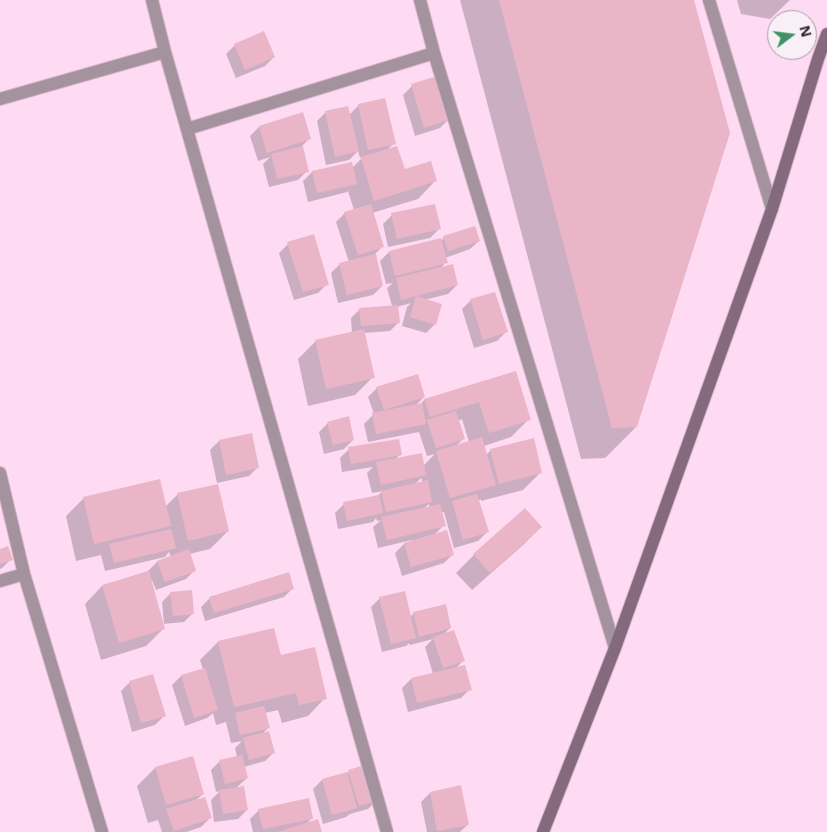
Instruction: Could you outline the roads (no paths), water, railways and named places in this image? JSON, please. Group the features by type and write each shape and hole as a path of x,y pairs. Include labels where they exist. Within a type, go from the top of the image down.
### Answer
{"main road":[{"path":"543,832 615,648 772,209 827,34"}],"street":[{"path":"152,0 164,52 387,832"},
{"path":"420,0 434,53 615,648"},
{"path":"709,0 772,209"},
{"path":"0,98 164,52"},
{"path":"187,130 434,53"},
{"path":"0,473 24,574 102,832"},
{"path":"0,581 24,574"}]}
